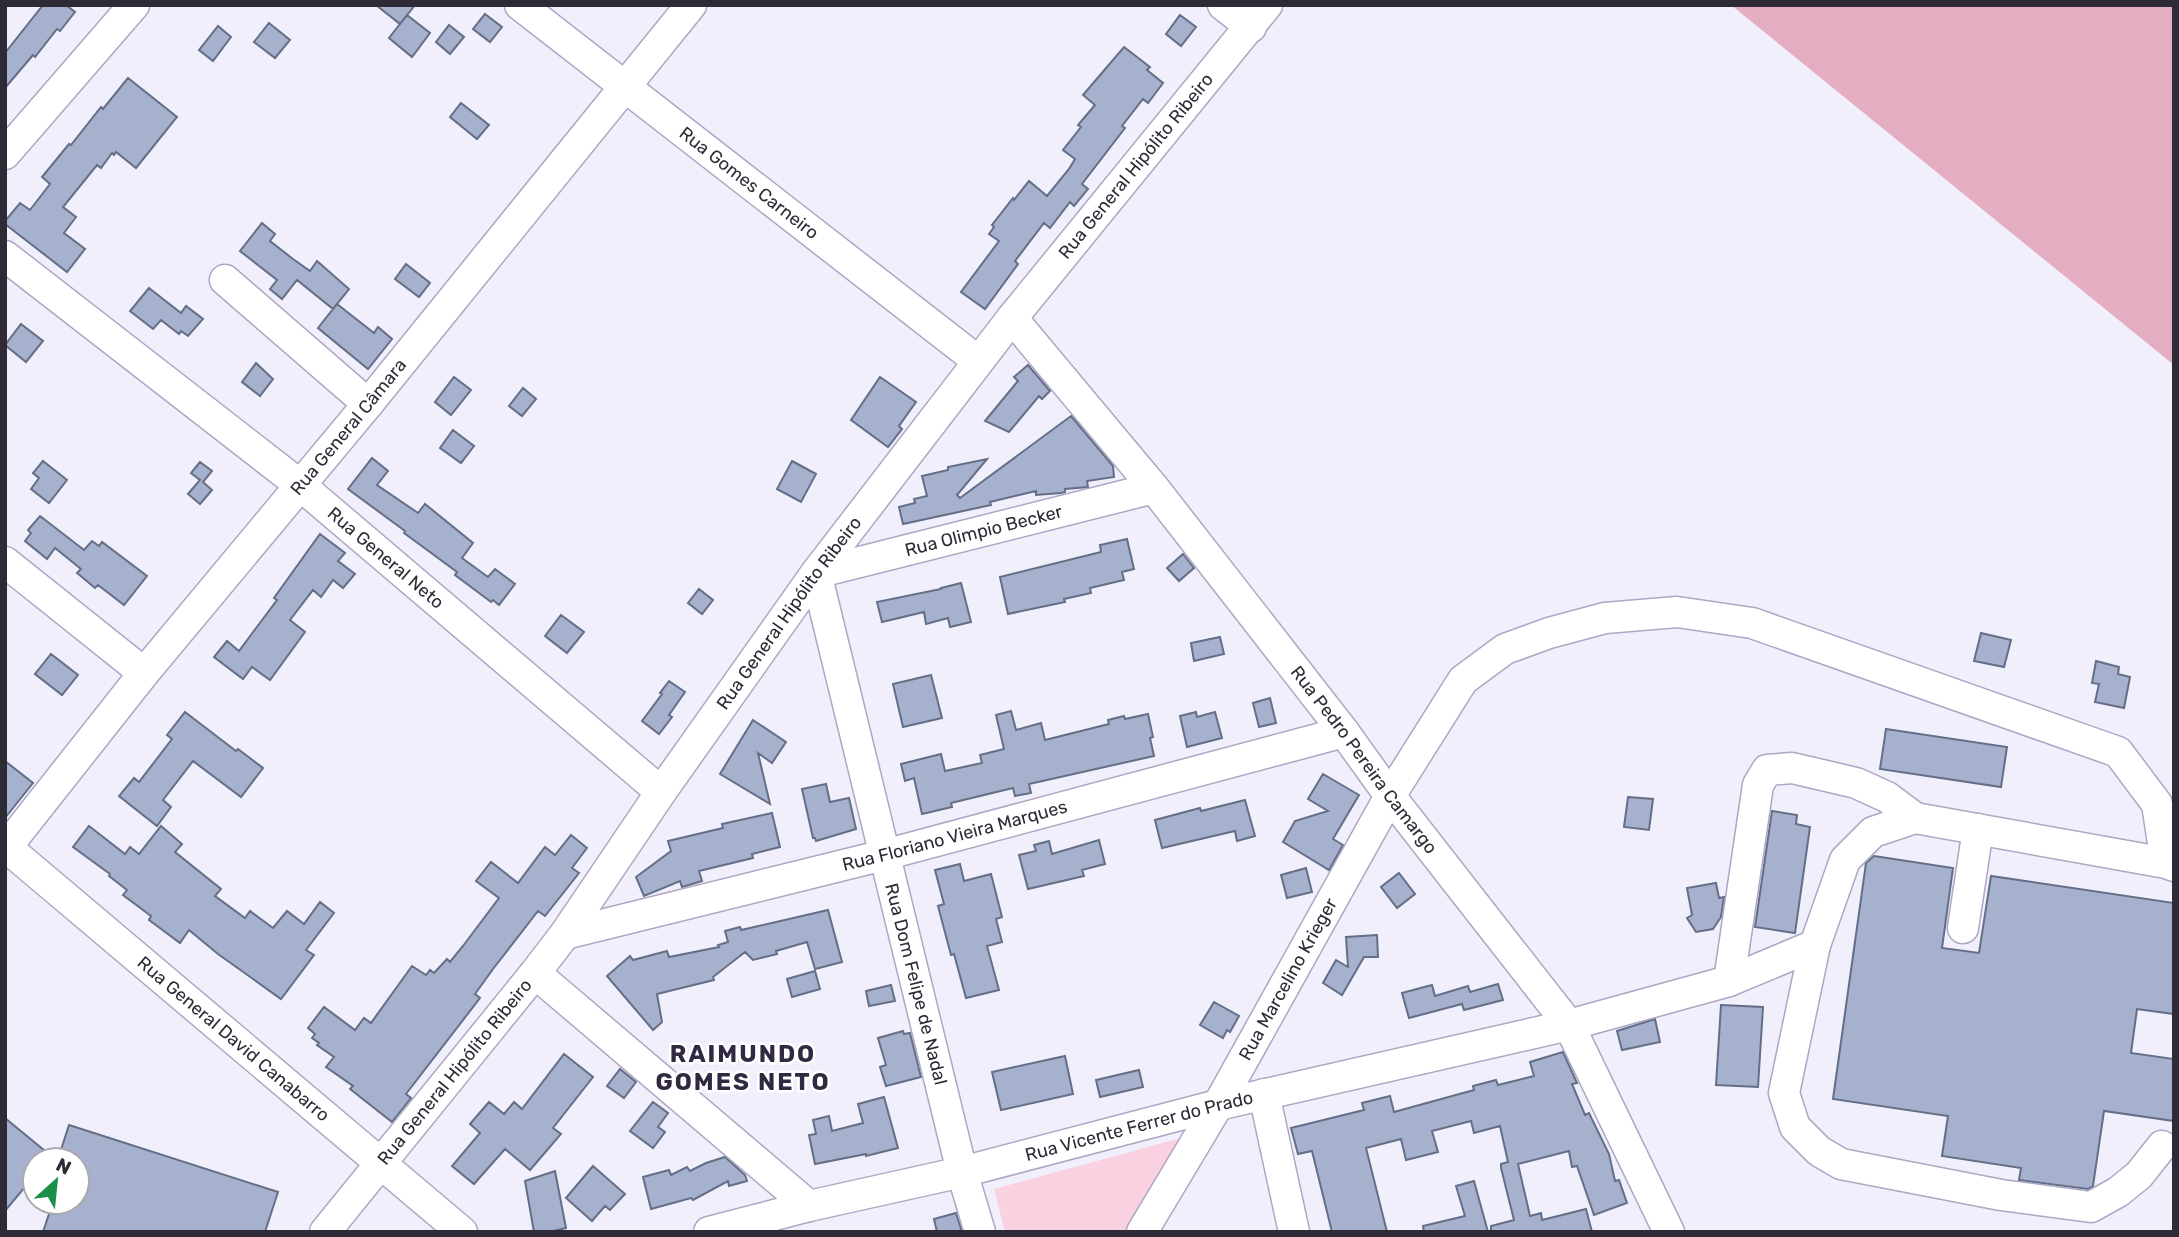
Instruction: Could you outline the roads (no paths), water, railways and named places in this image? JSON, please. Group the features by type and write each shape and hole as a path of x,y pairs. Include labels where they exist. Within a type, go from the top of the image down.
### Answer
{"street":[{"name":"Rua Gomes Carneiro","path":"520,5 978,360"},
{"name":"Rua General Câmara","path":"6,847 144,673 368,404 691,5"},
{"path":"1223,5 1259,16"},
{"path":"5,154 118,11"},
{"name":"Rua General Hipólito Ribeiro","path":"325,1232 565,934 661,792 816,573 978,360 1259,16"},
{"name":"Rua General Neto","path":"5,256 300,485 661,792"},
{"path":"225,280 368,404"},
{"name":"Rua Pedro Pereira Camargo","path":"1012,318 1154,488 1569,1025 1669,1232"},
{"name":"Rua Olimpio Becker","path":"816,573 1154,488"},
{"path":"5,562 144,673"},
{"name":"Rua Dom Felipe de Nadal","path":"816,573 962,1172 980,1232"},
{"name":"Rua Marcelino Krieger","path":"1142,1232 1218,1105 1390,796 1463,680 1505,649 1549,633 1605,618 1677,612 1752,623 2118,752 2157,804 2170,864"},
{"name":"Rua Floriano Vieira Marques","path":"565,934 884,855 1344,732"},
{"path":"1729,981 1758,785 1767,770 1792,768 1856,783 1887,797 1914,818 2170,864"},
{"path":"1914,818 1873,832 1844,860 1815,945 1784,1093 1795,1126 1819,1151 1841,1164 2001,1195 2091,1207 2118,1192 2139,1175 2162,1146"},
{"path":"1963,928 1978,829"},
{"name":"Rua General David Canabarro","path":"6,847 462,1232"},
{"name":"Rua Vicente Ferrer do Prado","path":"709,1232 809,1206 962,1172 1218,1105 1569,1025 1729,981 1815,945"},
{"path":"535,973 809,1206"},
{"path":"1264,1094 1294,1232"}],"district":[{"name":"RAIMUNDO GOMES NETO","path":"743,1068"}]}
